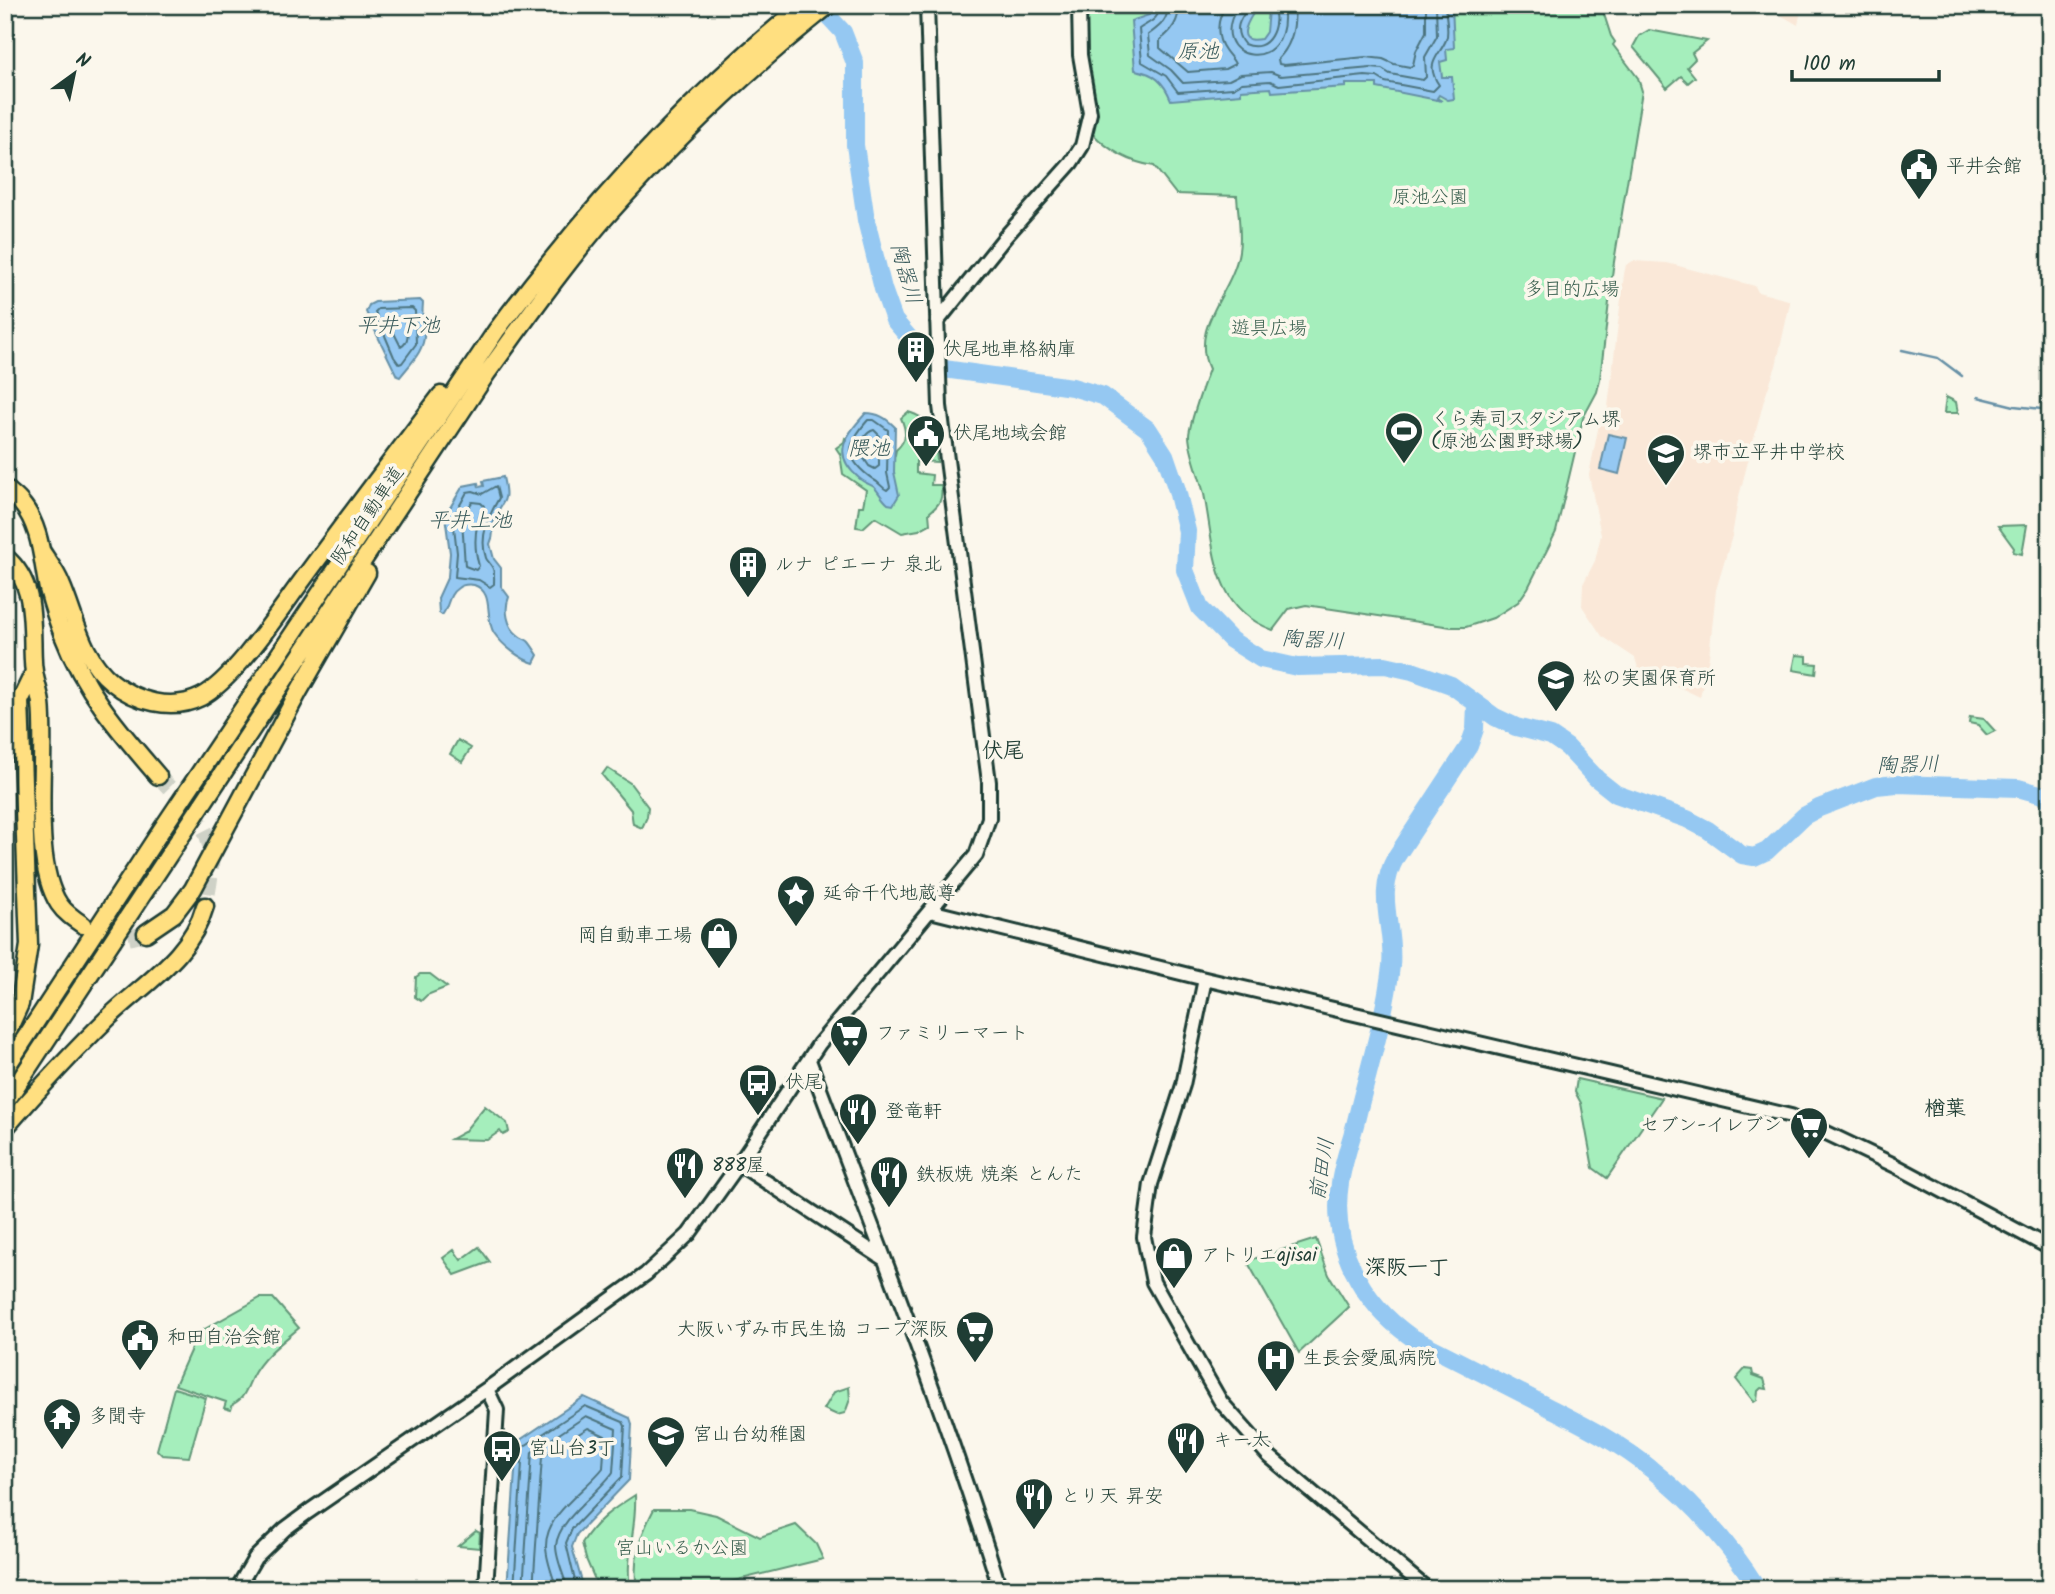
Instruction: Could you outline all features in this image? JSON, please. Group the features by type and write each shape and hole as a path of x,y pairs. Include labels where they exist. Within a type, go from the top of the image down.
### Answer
{"highway":[{"name":"阪和自動車道","path":"5,1103 487,373 603,221 804,5"},
{"name":"阪和自動車道","path":"5,1069 162,829 496,331 598,204 662,133 752,58 829,5"},
{"path":"42,552 61,583 75,626 91,658 110,680 129,694 155,704 178,704 200,698 216,686 259,638 435,404 474,354 496,331"},
{"path":"146,933 174,915 193,889 299,691 447,435"},
{"path":"5,488 21,503 32,520 42,552 49,590 76,665 112,722 158,776"},
{"path":"5,557 17,567 26,582 30,601 33,674 41,702 43,846 46,871 58,903 83,925"},
{"path":"5,1037 20,1004 29,945 20,701 33,674"},
{"path":"5,1128 68,1058 175,959 201,921 205,906"}],"street":[{"path":"237,1589 255,1558 285,1529 375,1464 487,1389 670,1254 689,1234 809,1060 976,855 989,818 989,782 939,388 927,5"},
{"path":"937,322 1006,236 1071,163 1082,146 1090,113 1080,55 1079,5"},
{"path":"930,911 1391,1024 1791,1116 1896,1166 2050,1248"},
{"path":"1205,979 1183,1085 1151,1184 1144,1237 1153,1282 1221,1402 1253,1440 1427,1589"},
{"path":"809,1060 978,1518 1000,1589"},
{"path":"739,1164 884,1259"},
{"path":"486,1589 497,1410 487,1389"}],"shaded area":[{"path":"1702,5 1802,5 1798,25 1767,7 1746,6 1714,10"},
{"name":"堺市立平井中学校","path":"1633,261 1667,263 1755,286 1758,292 1788,300 1790,303 1776,366 1764,400 1738,500 1732,536 1716,590 1709,657 1700,697 1638,668 1635,658 1602,636 1582,606 1583,584 1595,561 1601,535 1589,475 1601,414 1607,415 1624,274 1626,265"}],"green space":[{"name":"原池公園","path":"1087,5 1601,5 1615,42 1613,45 1638,78 1642,91 1613,268 1597,392 1583,418 1556,532 1528,588 1518,602 1493,618 1466,627 1306,605 1289,609 1273,630 1253,620 1238,607 1219,574 1204,494 1189,436 1209,369 1204,353 1204,338 1239,251 1237,196 1176,194 1154,166 1120,155 1092,133 1095,112 1086,58"},
{"path":"1649,30 1707,41 1692,53 1695,59 1687,67 1695,77 1688,83 1681,76 1667,88 1633,47 1639,36"},
{"path":"1946,397 1956,402 1958,413 1944,413"},
{"path":"908,412 934,425 937,462 916,461 916,473 932,475 931,485 941,485 940,501 929,513 930,524 919,530 902,533 875,517 863,528 856,527 859,506 863,506 866,490 843,474 840,454 836,448 845,438 889,460 904,439 901,418"},
{"path":"2027,525 2022,554 2013,552 2014,548 1998,526"},
{"path":"1796,655 1807,656 1807,663 1817,664 1816,674 1793,670"},
{"path":"1970,717 1984,719 1995,731 1987,735 1978,725 1969,723"},
{"path":"458,740 471,748 462,762 450,754"},
{"path":"607,768 630,783 648,807 642,828 633,824 631,810 602,775"},
{"path":"430,974 447,987 427,995 421,1001 415,997 416,977"},
{"path":"1577,1079 1662,1098 1607,1178 1593,1168 1581,1103 1575,1092"},
{"path":"485,1106 507,1123 509,1132 503,1135 500,1131 487,1140 451,1139 464,1132"},
{"path":"1316,1239 1329,1275 1349,1307 1299,1353 1247,1261"},
{"path":"479,1247 490,1262 455,1275 443,1258 454,1250 461,1260"},
{"path":"260,1298 273,1298 299,1328 261,1363 245,1393 233,1404 231,1410 224,1408 226,1402 175,1385 198,1333"},
{"path":"1745,1369 1752,1370 1753,1375 1764,1379 1767,1389 1761,1388 1758,1391 1757,1400 1754,1402 1736,1379"},
{"path":"849,1387 850,1399 845,1413 837,1415 824,1409 834,1392"},
{"path":"174,1388 206,1398 189,1457 162,1455 157,1450"},
{"path":"635,1495 629,1565 630,1589 599,1589 582,1543 599,1521"},
{"name":"宮山いるか公園","path":"654,1509 689,1509 716,1515 760,1537 796,1525 816,1544 823,1559 701,1589 637,1589 638,1548"},
{"path":"476,1531 480,1533 479,1548 458,1546"}],"water":[{"name":"原池","path":"1153,5 1452,5 1454,48 1446,49 1447,60 1440,62 1442,77 1452,77 1454,99 1448,100 1439,95 1437,98 1442,101 1377,88 1377,84 1346,84 1346,87 1272,92 1271,88 1241,90 1241,94 1171,100 1158,79 1135,70 1131,21 1149,15","holes":["1258,6 1268,10 1266,32 1261,39 1247,38 1246,28"]},
{"name":"平井下池","path":"420,300 423,303 424,338 416,356 400,377 397,376 366,312 369,305 375,302"},
{"name":"隈池","path":"866,413 882,417 895,427 894,472 899,495 893,505 888,504 874,487 859,478 845,461 843,453 847,437"},
{"path":"1608,434 1627,438 1619,474 1600,469"},
{"name":"平井上池","path":"503,477 505,498 494,521 490,544 494,559 501,568 501,586 509,597 509,623 514,632 528,641 538,655 534,663 507,647 494,633 487,599 480,588 466,585 458,588 452,594 442,615 439,613 438,598 448,576 450,553 445,516 463,486 478,483 479,487 484,486 483,481"},
{"path":"584,1397 630,1418 629,1480 577,1534 572,1547 584,1589 507,1589 517,1442"}],"waterway":[{"name":"陶器川","path":"818,5 843,32 855,63 855,145 866,220 883,289 894,320 923,354 944,369 1072,387 1103,396 1149,430 1165,455 1177,490 1187,531 1185,570 1200,608 1231,640 1261,659 1297,667 1385,665 1451,685 1495,717 1516,727 1551,736 1567,747 1597,779 1616,794 1687,819 1708,830 1742,855 1754,857 1767,851 1804,816 1876,786 1897,784 2018,788 2043,795 2050,800"},
{"path":"1902,350 1938,358 1962,376"},
{"path":"1978,397 2014,406 2050,410"},
{"name":"前田川","path":"1476,703 1475,729 1469,746 1396,857 1386,885 1391,966 1376,1044 1340,1183 1338,1206 1345,1250 1364,1289 1393,1323 1411,1337 1615,1443 1639,1460 1681,1495 1709,1524 1735,1555 1758,1589"}],"tunnel":[{"path":"158,776 199,820 206,833 211,862 205,906"},
{"path":"84,926 114,939 146,933"}],"place":[{"name":"平井会館","path":"1919,201"},
{"name":"伏尾地車格納庫","path":"916,384"},
{"name":"くら寿司スタジアム堺 (原池公園野球場)","path":"1404,465"},
{"name":"伏尾地域会館","path":"926,468"},
{"name":"堺市立平井中学校","path":"1666,487"},
{"name":"ルナ ピエーナ 泉北","path":"748,599"},
{"name":"松の実園保育所","path":"1556,713"},
{"name":"延命千代地蔵尊","path":"796,928"},
{"name":"岡自動車工場","path":"719,970"},
{"name":"ファミリーマート","path":"849,1068"},
{"name":"伏尾","path":"758,1117"},
{"name":"登竜軒","path":"858,1146"},
{"name":"セブン-イレブン","path":"1809,1160"},
{"name":"888屋","path":"685,1200"},
{"name":"鉄板焼 焼楽 とんた","path":"889,1209"},
{"name":"アトリエajisai","path":"1174,1290"},
{"name":"大阪いずみ市民生協 コープ深阪","path":"975,1364"},
{"name":"和田自治会館","path":"140,1372"},
{"name":"生長会愛風病院","path":"1276,1393"},
{"name":"多聞寺","path":"62,1451"},
{"name":"宮山台幼稚園","path":"666,1469"},
{"name":"キー太","path":"1186,1475"},
{"name":"宮山台3丁","path":"502,1483"},
{"name":"とり天 昇安","path":"1034,1531"}],"district":[{"name":"伏尾","path":"1003,751"},
{"name":"楢葉","path":"1945,1109"},
{"name":"深阪一丁","path":"1407,1268"}],"park label":[{"name":"多目的広場","path":"1572,290"},
{"name":"遊具広場","path":"1269,329"}]}
